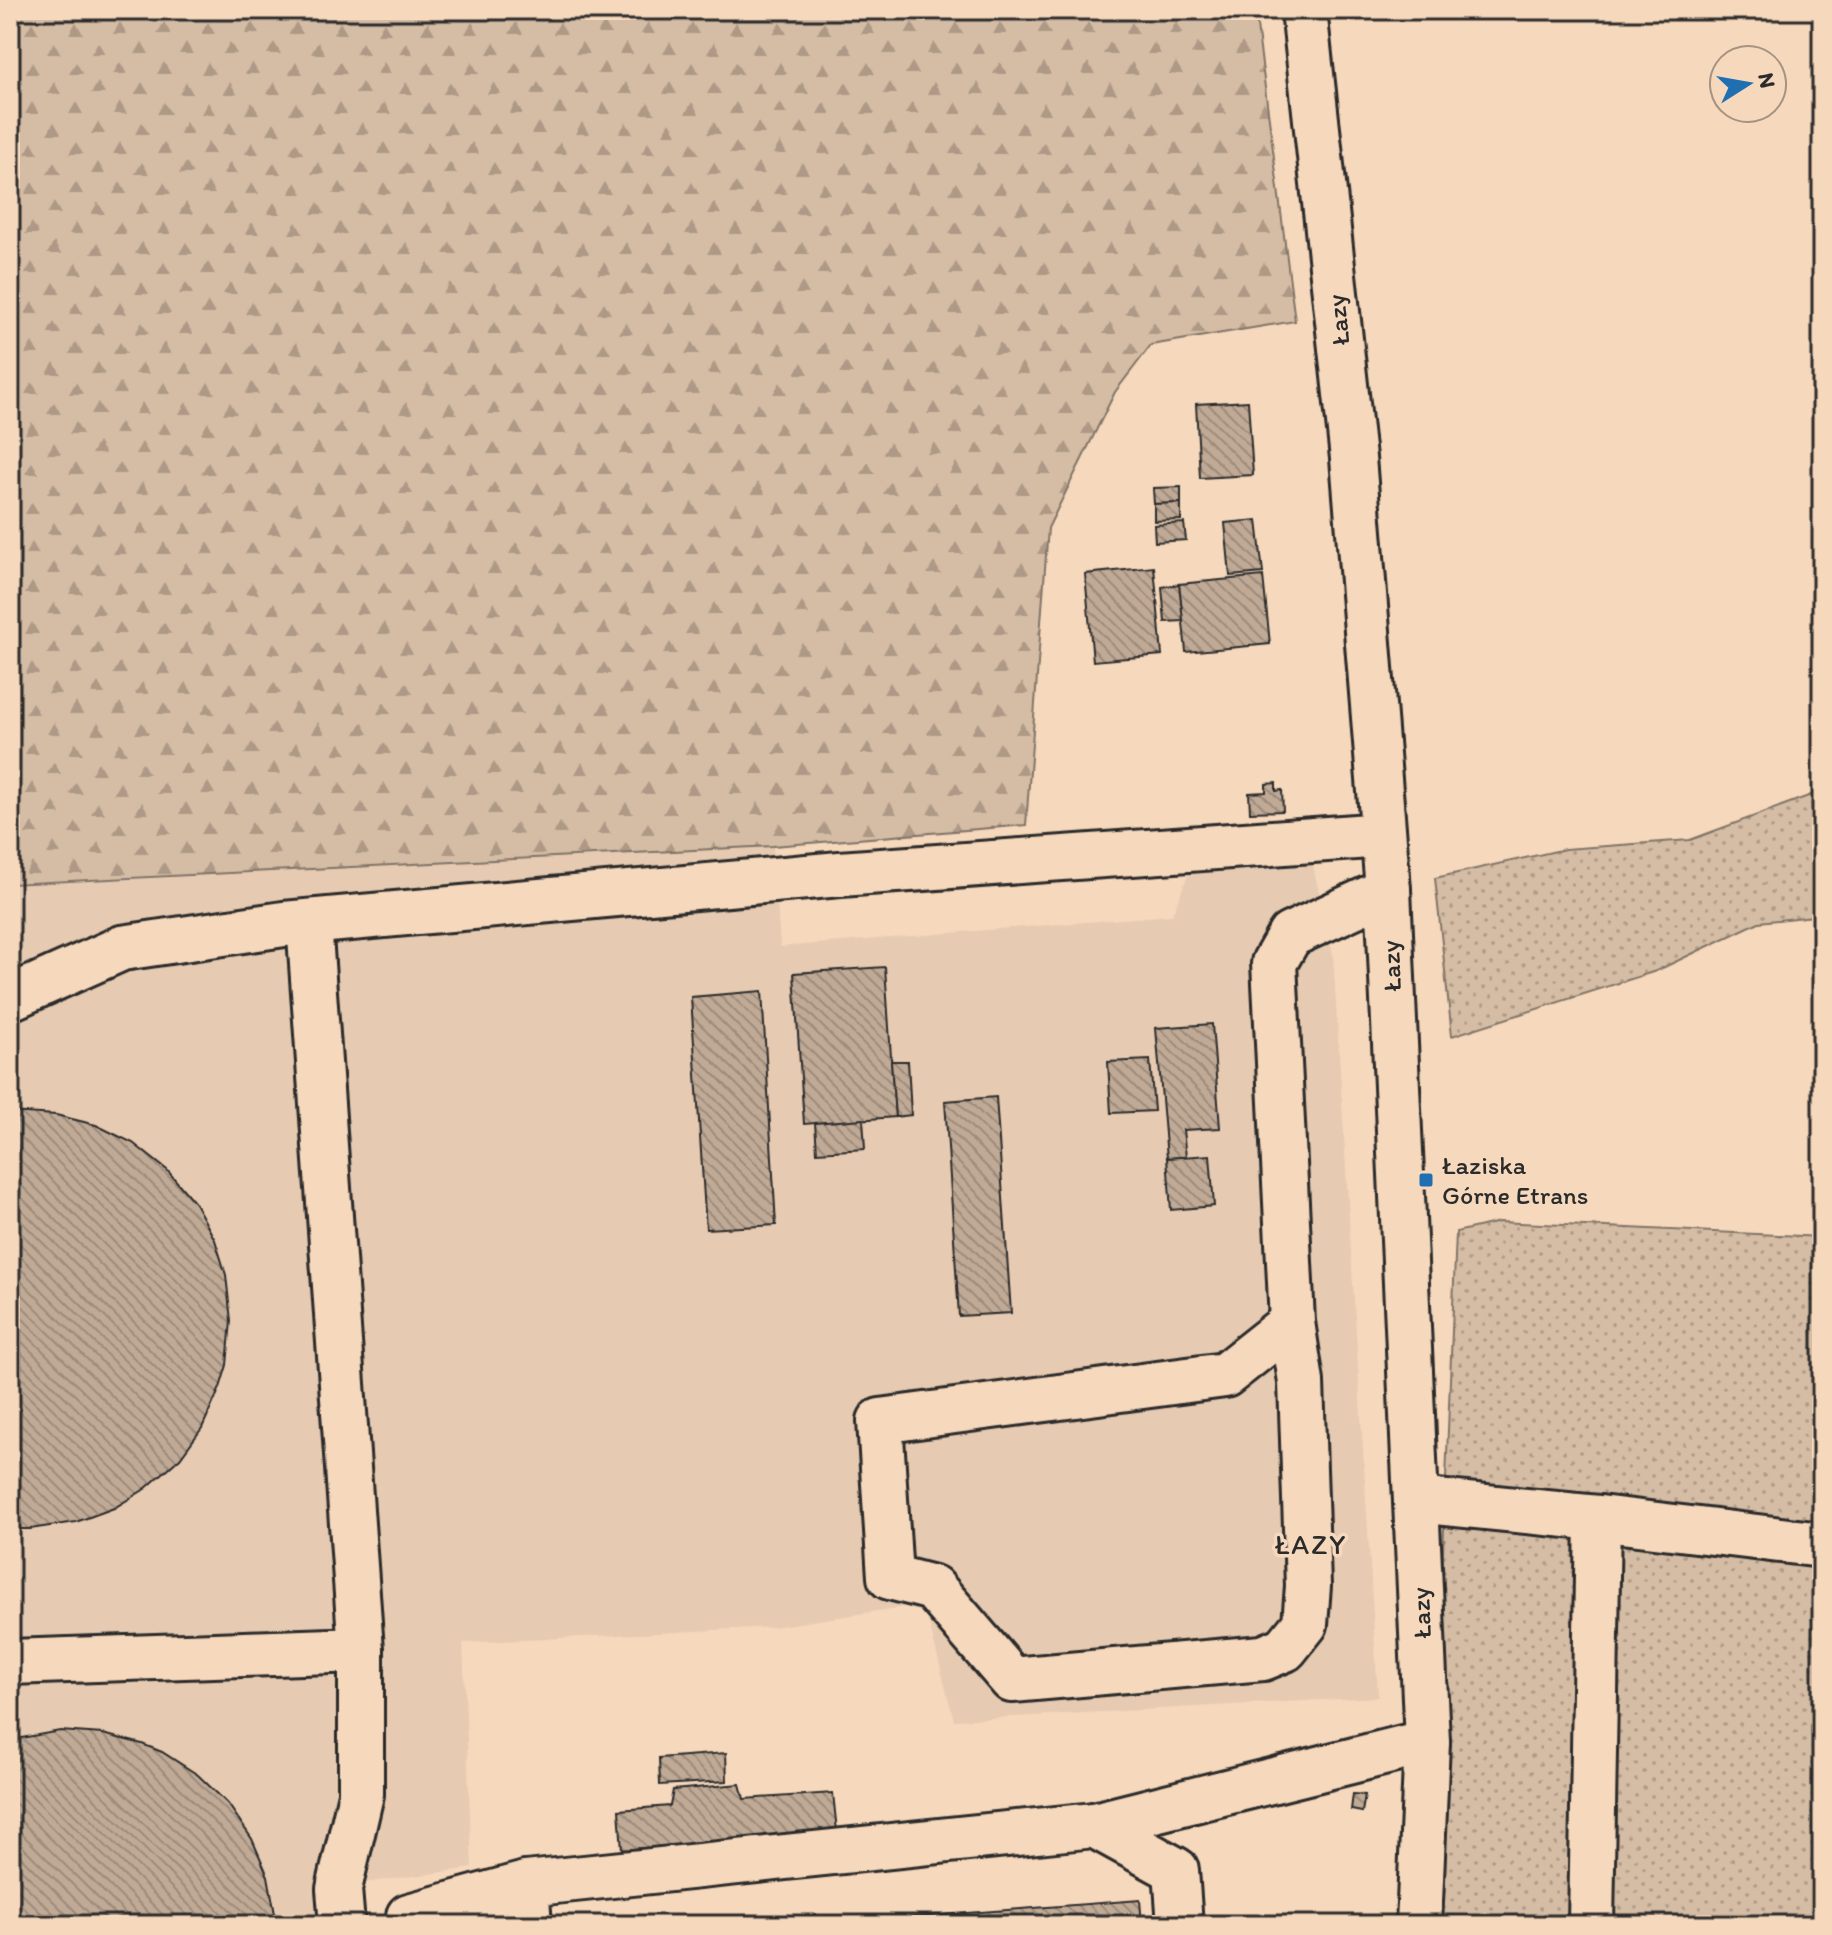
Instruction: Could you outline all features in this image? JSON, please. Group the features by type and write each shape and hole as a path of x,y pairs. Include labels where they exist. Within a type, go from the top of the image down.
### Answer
{"street":[{"name":"Łazy","path":"1304,10 1353,458 1388,890 1427,1742 1419,1925"},
{"path":"10,998 122,948 309,922 840,874 1383,835"},
{"path":"1292,1322 1225,1375 880,1421 890,1577 933,1588 1012,1680 1263,1658 1285,1649 1305,1624 1308,1586 1301,1382 1292,1322 1274,963 1290,935 1388,890"},
{"path":"309,922 361,1650 361,1794 339,1889 342,1925"},
{"path":"1416,1500 1822,1545"},
{"path":"1591,1925 1598,1518"},
{"path":"10,1662 361,1650"},
{"path":"409,1925 409,1916 527,1904 1094,1825 1427,1742"},
{"path":"1094,1825 1176,1870 1180,1925"}],"shaded area":[{"path":"773,846 780,947 1172,915 1193,863 1310,853 1333,955 1378,1697 954,1720 924,1604 772,1627 463,1643 472,1868 363,1883 365,1925 10,1925 10,884"}],"green space":[{"path":"10,10 1255,10 1295,321 1151,345 1115,392 1048,528 1026,825 773,846 10,884"},
{"path":"1822,791 1822,915 1759,922 1656,971 1452,1036 1435,878 1565,849 1690,840"},
{"path":"1499,1222 1822,1237 1822,1925 1428,1925 1456,1232"}],"building":[{"path":"1248,401 1253,475 1200,478 1196,404"},
{"path":"1181,487 1181,503 1154,504 1153,488"},
{"path":"1181,503 1181,520 1154,521 1154,504"},
{"path":"1257,520 1263,573 1230,576 1225,523"},
{"path":"1184,523 1186,540 1155,542 1154,525"},
{"path":"1154,567 1162,655 1093,661 1085,574"},
{"path":"1263,576 1270,644 1186,652 1179,584"},
{"path":"1179,584 1183,621 1165,622 1162,587"},
{"path":"1276,783 1276,791 1282,790 1283,811 1250,812 1249,793 1266,792 1266,784"},
{"path":"885,967 895,1117 804,1124 794,973"},
{"path":"762,991 776,1225 706,1229 691,997"},
{"path":"1212,1024 1220,1128 1183,1130 1186,1157 1167,1158 1156,1028"},
{"path":"1150,1060 1154,1111 1111,1113 1108,1062"},
{"path":"891,1061 908,1061 911,1115 895,1117"},
{"path":"996,1097 1011,1313 959,1316 945,1101"},
{"path":"10,1112 56,1115 96,1125 133,1143 167,1170 195,1203 215,1240 226,1275 231,1321 227,1365 220,1388 202,1428 180,1458 145,1489 114,1508 76,1522 30,1529 10,1529"},
{"path":"863,1119 865,1149 817,1152 815,1123"},
{"path":"1210,1155 1214,1206 1171,1210 1167,1158"},
{"path":"60,1731 103,1734 142,1744 162,1752 198,1775 228,1804 252,1839 268,1876 277,1925 10,1925 10,1740"},
{"path":"726,1753 727,1781 660,1785 659,1758"},
{"path":"740,1784 744,1799 833,1793 837,1831 622,1850 619,1810 670,1806 673,1790"},
{"path":"1353,1794 1365,1795 1362,1812 1351,1810"},
{"path":"1140,1900 1142,1925 809,1925"}],"place":[{"name":"Łaziska Górne Etrans","path":"1426,1180"}],"district":[{"name":"ŁAZY","path":"1311,1544"}]}
